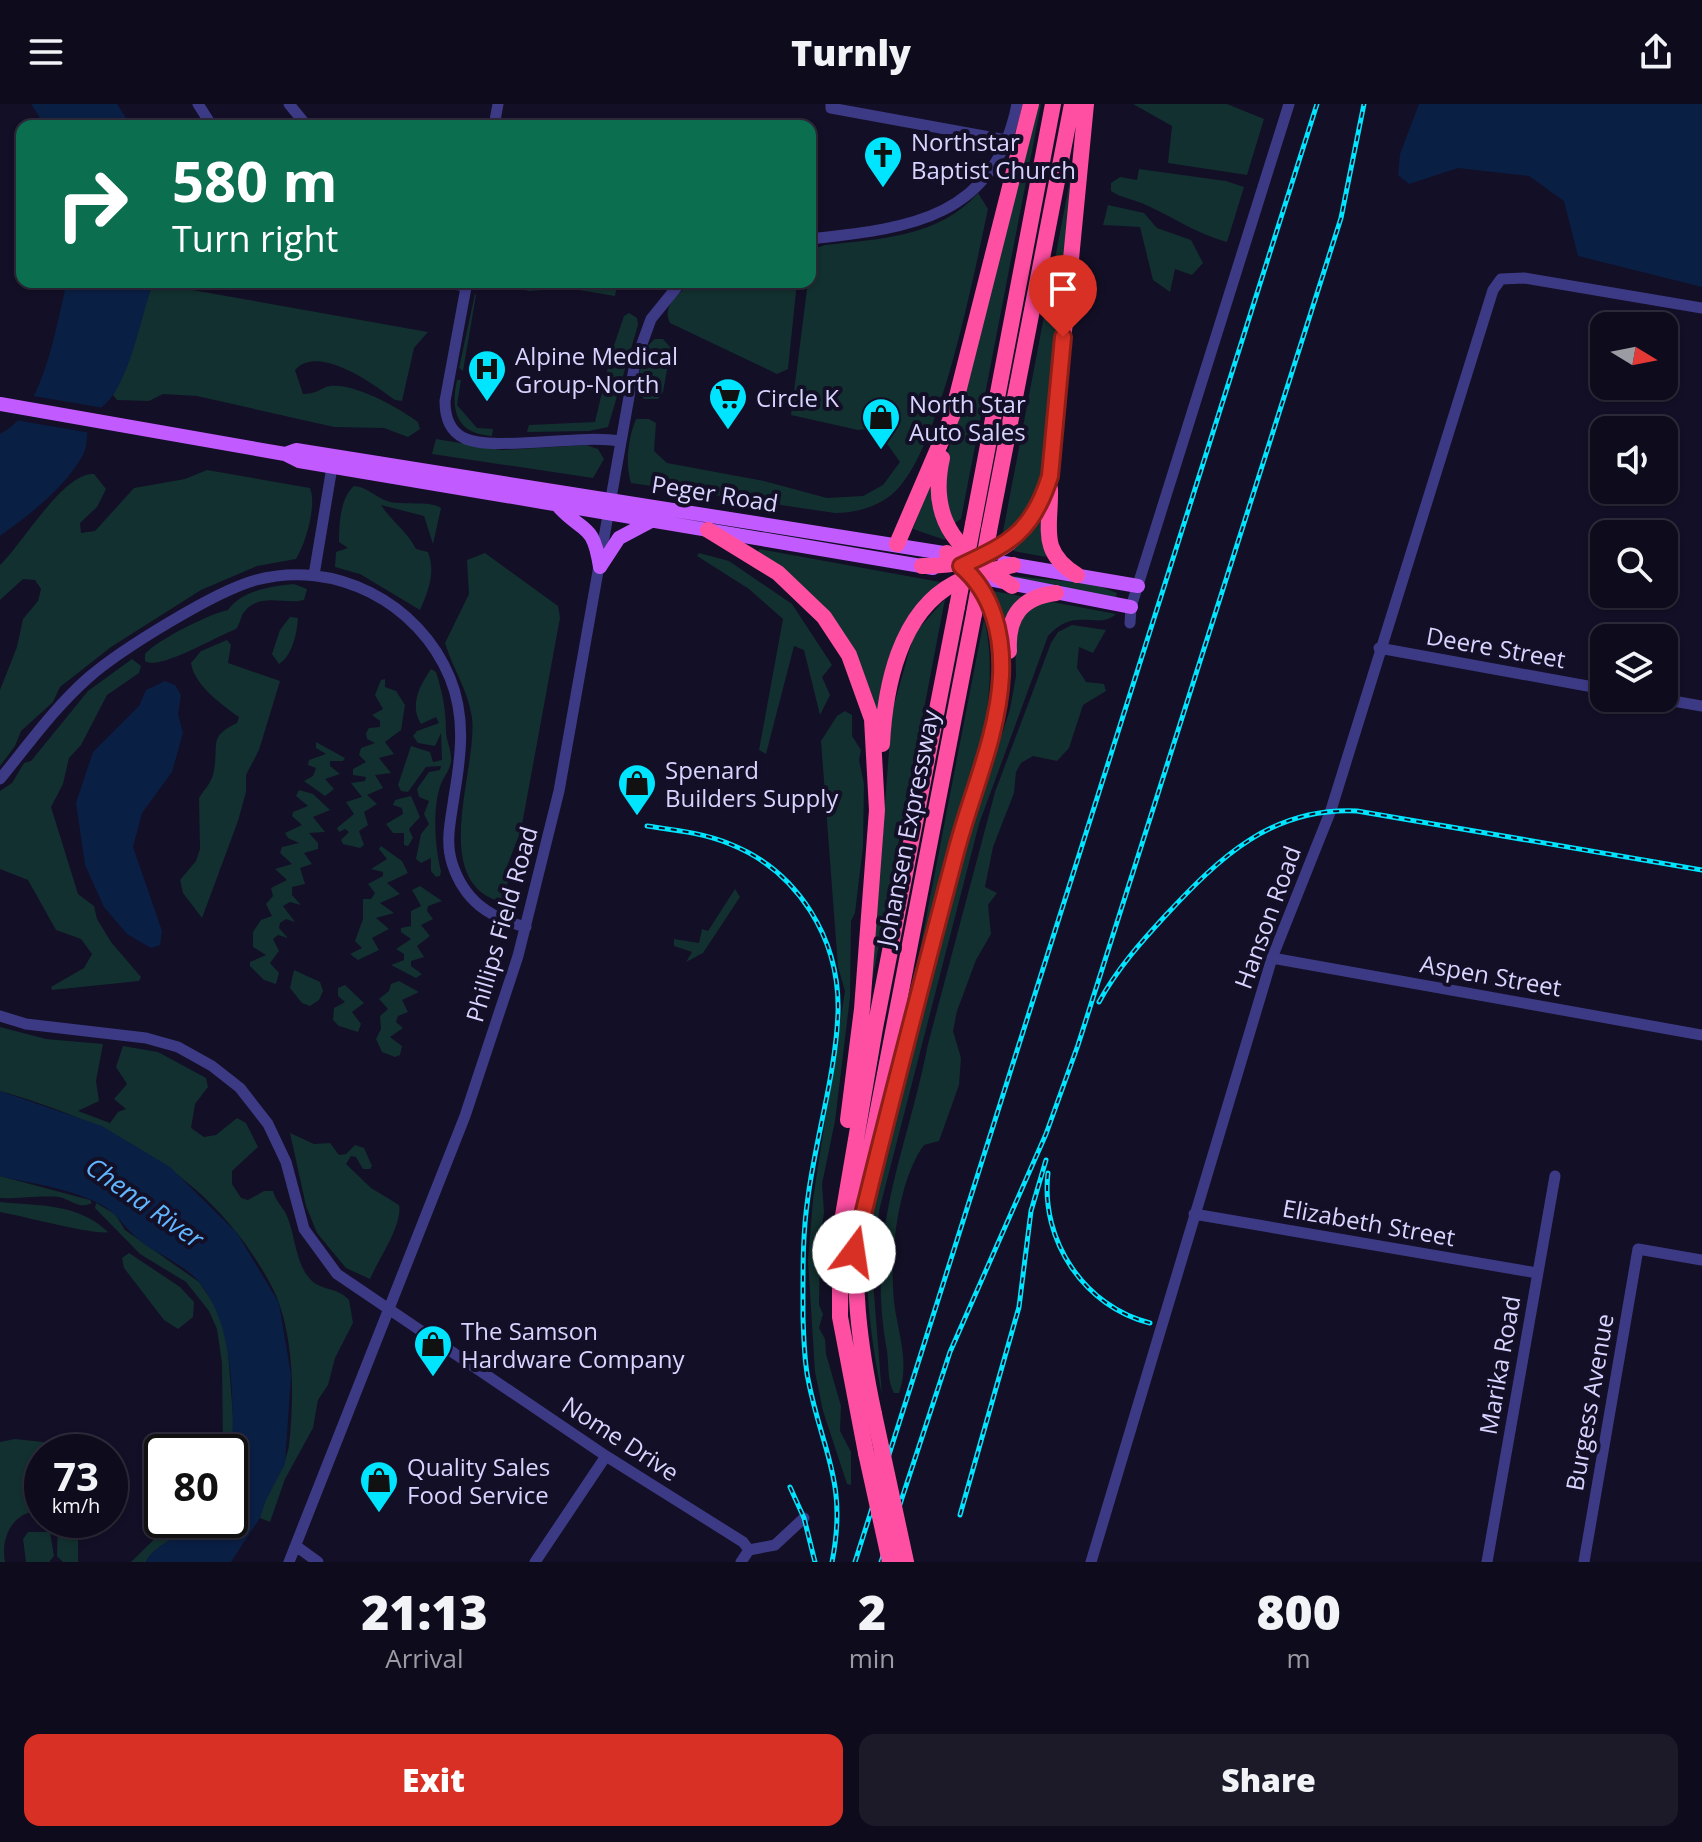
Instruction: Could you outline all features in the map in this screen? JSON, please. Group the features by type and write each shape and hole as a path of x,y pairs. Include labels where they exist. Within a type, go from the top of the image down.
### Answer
{"highway":[{"path":"996,721 1001,672 998,635 991,606 941,514 938,484 947,429 1031,104"},
{"name":"Johansen Expressway","path":"890,1562 840,1317 838,1275 843,1208 1053,104"},
{"name":"Johansen Expressway","path":"906,1562 856,1316 854,1252 883,1073 1072,104"},
{"path":"1077,575 1057,561 1050,548 1050,476 1086,104"},
{"path":"897,544 947,429"},
{"path":"843,1208 844,1151 862,1009 887,702 904,642 929,602 970,567 1003,547 1028,524 1043,498 1050,476"},
{"path":"708,530 760,560 796,588 824,617 849,655 872,719 877,810"},
{"path":"947,553 970,567"},
{"path":"990,571 1013,565"},
{"path":"922,566 970,567 990,571 1012,586"},
{"path":"854,1252 957,846 1008,691 1011,621 1030,600 1056,593"}],"main road":[{"name":"Peger Road","path":"3,405 285,454 299,461 332,467 556,504 608,506 652,521 922,566"},
{"name":"Peger Road","path":"285,454 296,450 343,456 608,506 947,553"},
{"path":"556,504 587,529 597,550 600,567"},
{"path":"600,567 619,538 652,521"},
{"path":"970,567 1013,565 1138,586"},
{"path":"970,567 1012,586 1131,607"}],"street":[{"path":"289,104 302,120"},
{"path":"831,104 831,108 1006,140"},
{"path":"816,238 884,231 931,217 977,185 1006,140 1017,104"},
{"path":"1130,623 1131,607 1289,104"},
{"name":"Hanson Road","path":"1091,1562 1272,958 1331,810 1493,290 1501,279 1524,278 1702,308"},
{"path":"465,288 445,401 446,414 454,430 464,438 483,442 593,438 619,441"},
{"name":"Phillips Field Road","path":"289,1562 480,1073 526,927 559,791 600,567 619,441 642,339 656,310 676,288"},
{"path":"314,575 332,467"},
{"path":"0,779 79,686 117,658 232,588 268,577 314,575 356,586 391,604 416,625 437,653 454,688 461,724 462,751 449,833 451,859 465,890 479,907 506,922 526,927"},
{"name":"Deere Street","path":"1379,648 1590,686"},
{"path":"1678,702 1702,706"},
{"name":"Aspen Street","path":"1272,958 1702,1035"},
{"name":"Nome Drive","path":"0,1016 26,1024 123,1034 167,1043 222,1072 256,1106 275,1135 286,1162 300,1218 319,1254 345,1281 606,1456 743,1542 749,1550"},
{"name":"Marika Road","path":"1487,1562 1555,1176"},
{"name":"Elizabeth Street","path":"1194,1214 1537,1273"},
{"name":"Burgess Avenue","path":"1584,1562 1638,1249 1702,1260"},
{"path":"535,1562 606,1456"},
{"path":"741,1562 749,1550 775,1545 804,1518"},
{"path":"296,1546 318,1562"}],"green space":[{"path":"1035,104 1041,104 961,519 953,524 948,513 945,464"},
{"path":"1133,104 1227,104 1264,119 1247,175 1168,163 1172,126"},
{"path":"1073,164 1045,470 1029,507 1002,537"},
{"path":"1139,169 1226,181 1244,187 1227,242 1111,191 1111,183 1120,177 1137,180"},
{"path":"978,193 988,209 955,354 930,431 916,462 895,492 871,506 835,513 631,483 628,451 631,434 636,419 649,419 656,423 654,451 667,463 764,481 827,498 863,496 883,485 900,462 876,428 858,430 791,415 807,288 816,288 816,248 908,233 946,219"},
{"path":"1108,205 1144,213 1157,228 1191,240 1203,263 1192,275 1175,269 1170,292 1153,280 1140,227 1103,225"},
{"path":"151,288 181,288 428,332 414,348 402,401 395,400 346,369 331,364 318,361 305,363 295,370 303,394 326,387 347,387 410,416 418,422 420,429 408,437 384,428 334,427 197,396 163,394 149,401 117,400 113,395"},
{"path":"512,288 567,288 530,291"},
{"path":"567,288 617,288 615,296"},
{"path":"686,288 796,288 788,369 777,374 670,323 668,311"},
{"path":"476,295 463,371 459,368"},
{"path":"629,313 637,318 638,325 608,427 589,431 527,432 529,425 595,422 611,354 624,316"},
{"path":"655,339 663,339 671,348 663,392 658,399 644,399 638,391 640,370 644,355"},
{"path":"457,380 461,380 457,405 477,428 493,429 492,436 471,431 459,419 455,402"},
{"path":"436,439 502,450 586,445 598,449 604,459 593,478 432,454"},
{"path":"207,470 310,488 312,504 309,524 296,559 257,566 201,590 111,647 60,687 53,702 21,731 15,746 0,766 0,690 17,647 23,619 38,601 41,589 35,580 23,579 0,600 0,565 57,496 82,476 94,474 106,489 97,507 80,523 81,533 95,531 134,488 185,479"},
{"path":"930,484 946,537 945,540 913,529"},
{"path":"354,486 387,501 430,504 441,508 433,544 424,516 381,505 416,549 428,552 431,574 420,610 360,574 335,567 336,552 348,548 339,542 340,520 346,497"},
{"path":"1042,517 1046,557 1014,551 1014,549"},
{"path":"759,549 940,582 923,602 879,730 820,603 789,574 758,553"},
{"path":"485,553 558,606 560,618 521,830 506,869 508,882 501,902 479,890 467,872 461,848 472,718 445,643 469,594 467,560"},
{"path":"699,553 729,561 792,604 832,665 822,677 830,695 820,715 804,650 794,646 766,754 759,750 783,619 749,589 697,556"},
{"path":"1003,575 1094,584 1117,593 1116,597 1108,597"},
{"path":"294,584 307,589 304,600 258,602 243,613 236,629 175,657 152,663 145,661 145,654 160,642 228,610 241,598 266,588"},
{"path":"993,591 1026,597 1004,619"},
{"path":"945,599 871,986 892,712 914,634"},
{"path":"1047,601 1116,614 1109,619 1067,622 1048,636 979,824 879,1211 873,1281 882,1395 873,1344 867,1269 875,1193 955,881 1010,709 1016,676 1015,635 1024,612"},
{"path":"290,617 298,618 295,637 287,656 279,664 272,654 280,630"},
{"path":"984,619 990,657 982,743 958,836 918,960"},
{"path":"1072,625 1106,630 1093,653 1079,647 1077,668 1086,682 1104,684 1106,691 1083,705 1069,748 1057,761 1033,756 1021,763 1016,772 1014,793 993,847 985,887 997,893 988,905 991,934 976,960 953,1031 961,1058 959,1085 939,1141 924,1145 907,1179 901,1201 894,1247 893,1291 903,1352 903,1372 899,1393 894,1393 889,1378 881,1268 891,1194 995,792 1051,643 1058,632"},
{"path":"227,640 231,645 228,663 280,681 259,750 246,775 246,792 238,821 202,918 183,893 180,880 196,861 200,849 199,798 213,775 216,742 222,732 237,723 239,717 203,687 191,663 201,651"},
{"path":"132,659 141,666 139,673 107,695 81,745 69,758 63,784 51,807 78,894 94,906 97,919 111,942 141,977 139,981 52,990 51,987 84,968 92,954 81,939 56,930 28,880 0,869 0,791 12,783 24,763 31,761 88,691"},
{"path":"431,669 436,672 442,695 451,758 436,804 436,840 441,871 440,876 436,877 431,871 431,858 421,863 416,859 421,834 429,824 424,814 429,801 419,797 417,789 429,772 440,770 441,766 426,767 408,792 401,791 398,785 411,746 430,752 433,762 442,760 441,733 435,746 418,743 413,736 417,731 439,723 436,717 421,724 416,710 420,688"},
{"path":"385,679 385,687 396,691 405,705 401,730 385,742 394,754 379,758 391,773 375,775 383,788 367,795 377,804 364,812 368,825 359,831 364,845 360,848 343,844 341,840 349,832 345,829 339,832 337,828 354,814 346,802 362,797 351,783 365,781 366,777 353,775 353,769 366,762 359,755 361,748 375,743 367,739 366,733 369,728 380,727 380,721 372,715 383,709 375,695 381,680"},
{"path":"845,711 852,715 852,736 861,750 863,846 855,913 851,921 850,997 835,1121 822,1184 824,1212 819,1305 823,1314 819,1328 825,1339 826,1354 841,1406 840,1431 851,1452 851,1485 847,1484 823,1411 815,1372 808,1261 813,1199 845,991 838,967 821,741 837,716"},
{"path":"316,742 345,758 343,761 330,761 330,766 340,774 325,779 334,789 325,796 304,781 313,776 316,768 308,765 309,760 326,754 316,748"},
{"path":"299,790 313,794 330,810 313,817 325,832 309,833 318,843 318,849 304,853 312,864 300,868 305,884 292,887 292,895 301,905 290,902 283,906 295,922 286,919 280,923 279,928 288,938 278,935 273,939 279,951 270,963 279,973 276,984 264,980 250,966 250,962 266,955 253,947 253,932 261,920 272,916 266,904 273,896 271,888 287,880 275,869 292,864 280,853 282,847 299,843 285,833 302,825 292,816 293,812 308,806 296,796"},
{"path":"411,796 420,817 409,829 413,838 408,846 404,845 404,833 393,833 386,824 403,814 402,808 393,805 395,800"},
{"path":"381,846 402,861 408,873 387,883 400,894 380,903 394,913 376,918 389,929 372,938 379,950 358,960 350,954 362,948 355,941 363,919 363,899 371,899 375,893 368,884 383,876 383,872 371,869 387,859 379,849"},
{"path":"420,886 442,901 428,906 427,911 433,919 421,925 430,936 417,946 424,957 411,961 411,966 422,974 416,978 391,965 404,960 404,954 396,949 411,939 401,932 401,928 411,926 411,911 421,906 412,890"},
{"path":"735,889 740,897 703,953 686,962 692,952 674,946 674,939 699,943 702,929 708,931"},
{"path":"294,970 320,982 323,991 319,1000 310,1006 302,1003 290,988"},
{"path":"399,981 419,992 402,1000 408,1012 398,1016 396,1022 403,1028 390,1037 402,1046 400,1055 395,1057 382,1052 376,1039 381,1029 380,1016 388,1009 379,999 389,991 391,984"},
{"path":"345,985 364,1003 352,1012 361,1024 358,1032 339,1026 333,1020 334,1008 345,1002 338,996 338,988"},
{"path":"0,1027 46,1039 103,1044 96,1081 99,1101 78,1111 110,1123 118,1112 126,1109 114,1099 127,1084 116,1067 123,1046 158,1052 206,1078 208,1087 195,1104 191,1128 204,1137 216,1135 237,1118 246,1123 258,1147 232,1171 232,1184 241,1198 248,1200 264,1191 273,1191 289,1220 298,1257 306,1274 312,1281 341,1293 349,1300 353,1323 335,1358 328,1385 318,1400 313,1428 285,1479 270,1522 260,1518 287,1455 292,1393 285,1322 269,1281 244,1242 220,1213 165,1166 103,1129 0,1091"},
{"path":"290,1133 314,1144 330,1143 339,1155 346,1154 355,1145 364,1148 372,1166 370,1169 363,1169 356,1157 351,1156 346,1164 371,1188 399,1205 394,1232 370,1279 346,1268 317,1233 306,1206"},
{"path":"0,1176 92,1203 81,1205 51,1196 0,1198"},
{"path":"0,1202 71,1211 108,1232 0,1212"},
{"path":"96,1203 115,1214 125,1230 199,1282 218,1310 227,1340 232,1434 223,1434 222,1363 217,1329 209,1311 186,1282 140,1254 95,1208"},
{"path":"129,1253 180,1287 194,1302 193,1317 178,1329 164,1320 124,1268 122,1258"},
{"path":"24,1440 24,1515 7,1534 5,1562 0,1562 0,1442"},
{"path":"51,1538 54,1556 49,1562 26,1562 23,1539"},
{"path":"58,1538 78,1538 78,1562 63,1562 57,1556"},
{"path":"156,1538 174,1538 155,1550 146,1562 131,1562"}],"water":[{"path":"31,104 117,104 127,120 41,120"},
{"path":"1419,104 1702,104 1702,287 1578,256 1564,201 1529,176 1458,168 1409,184 1398,175 1400,154"},
{"path":"66,288 151,288 122,380 91,420 83,455 56,490 0,536 0,434 15,423 27,407 38,388 53,343"},
{"path":"165,681 175,685 181,695 178,714 183,733 172,772 142,813 133,847 162,931 160,945 151,948 127,934 104,907 85,865 76,803 93,752 139,706 146,690"},
{"name":"Chena River","path":"0,1091 102,1126 170,1167 237,1233 279,1303 291,1375 285,1464 248,1536 248,1434 233,1434 232,1396 224,1333 214,1305 199,1282 144,1244 105,1207 67,1191 0,1176"},
{"path":"174,1538 247,1538 231,1562 146,1562 155,1550"}],"pier":[{"path":"27,395 104,408 91,433 15,420"}],"railway":[{"path":"855,1562 1317,104"},
{"path":"881,1562 950,1352 1046,1134 1078,1045 1341,218 1364,104"},
{"path":"1099,1002 1139,946 1207,874 1250,840 1299,817 1357,811 1702,870"},
{"path":"647,826 720,840 754,856 776,871 810,911 832,959 837,985 836,1035 808,1197 803,1288 807,1371 835,1488 837,1510 832,1562"},
{"path":"960,1515 1019,1307 1031,1211 1046,1160"},
{"path":"1048,1173 1047,1198 1051,1223 1072,1268 1106,1302 1127,1315 1150,1323"},
{"path":"790,1487 804,1518 815,1562"}],"place":[{"name":"Northstar Baptist Church","path":"883,189"},
{"name":"Alpine Medical Group-North","path":"487,403"},
{"name":"Circle K","path":"728,431"},
{"name":"North Star Auto Sales","path":"881,451"},
{"name":"Spenard Builders Supply","path":"637,817"},
{"name":"The Samson Hardware Company","path":"433,1378"},
{"name":"Quality Sales Food Service","path":"379,1514"}],"route":[{"path":"854,1252 957,846 996,721 1001,672 996,623 983,590 974,576 961,566 993,553 1016,537 1028,524 1043,498 1050,476 1063,337"}]}
